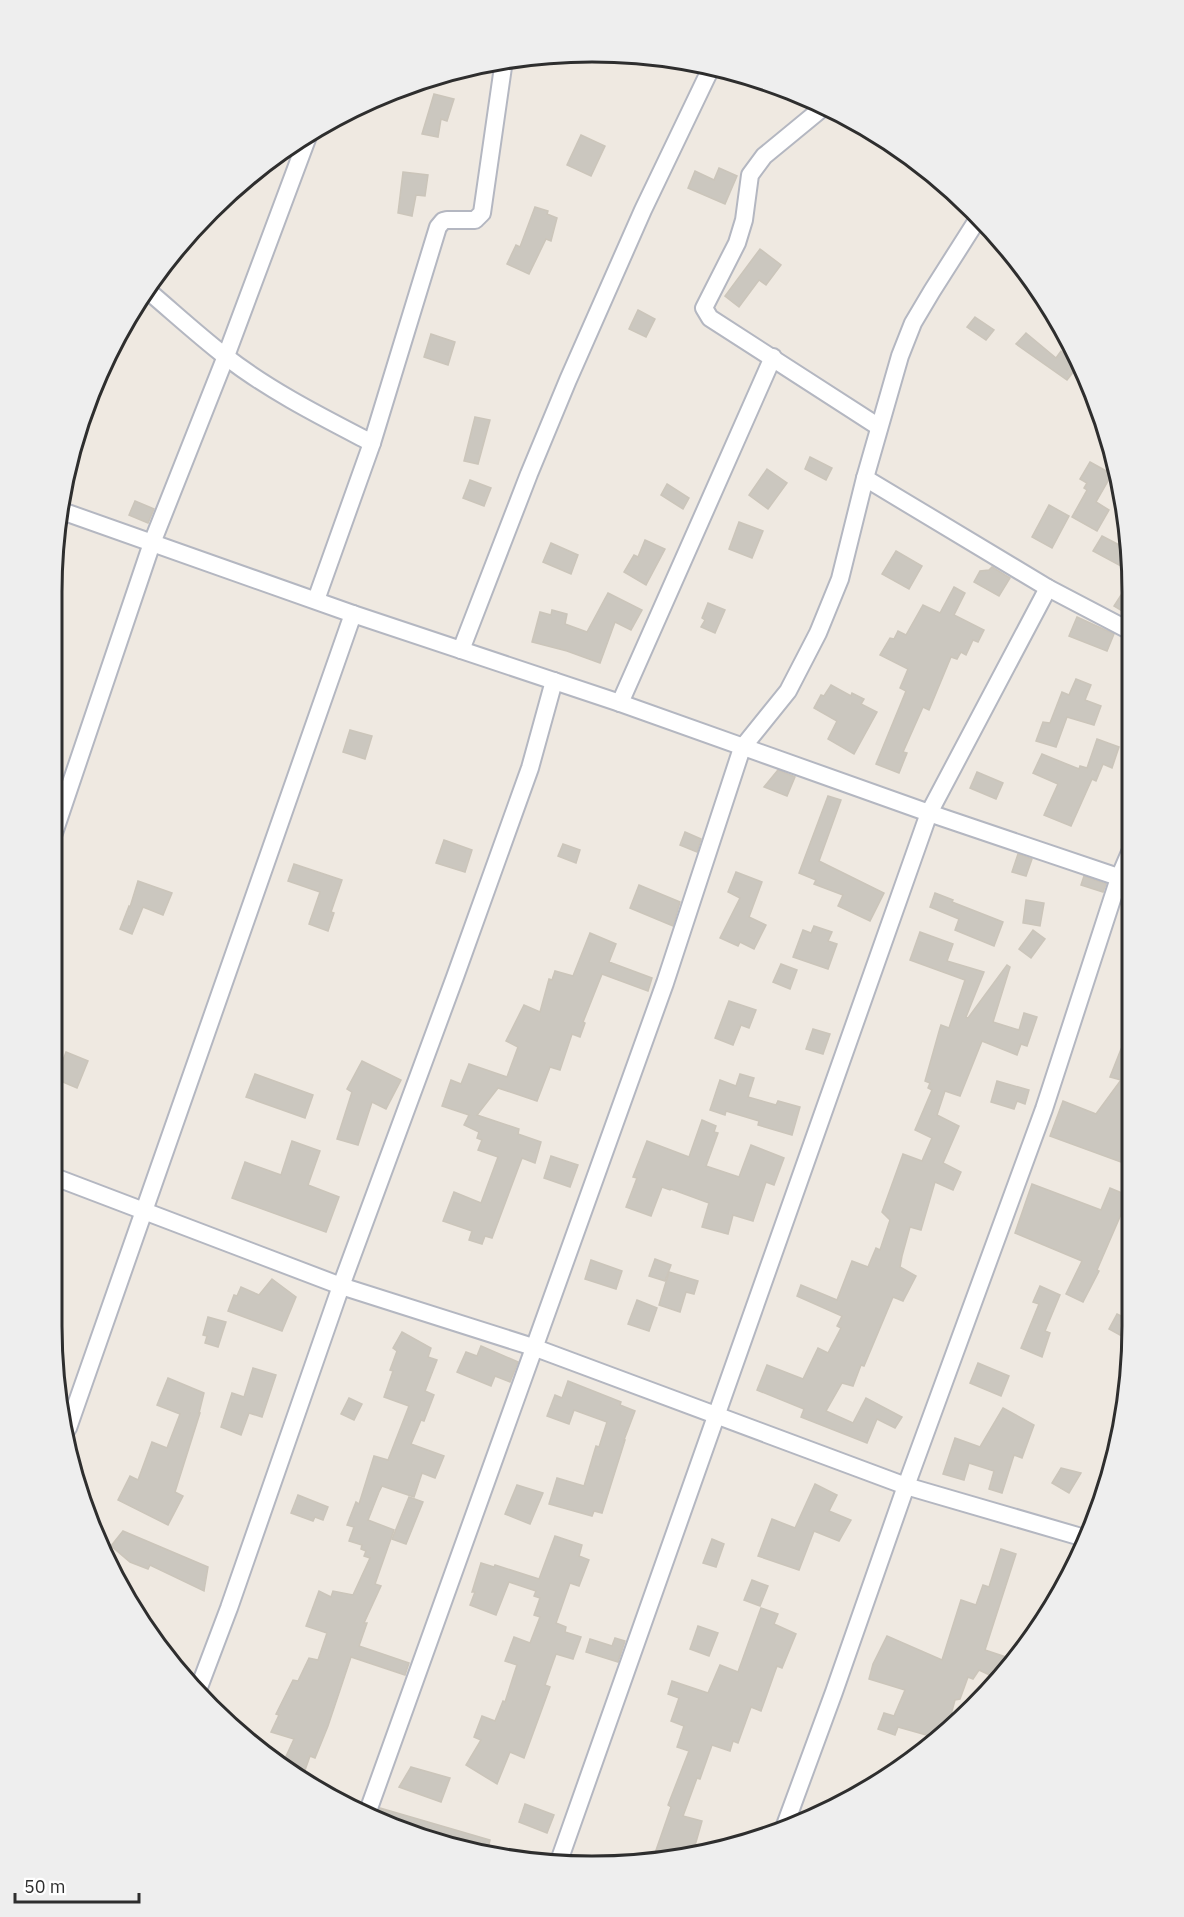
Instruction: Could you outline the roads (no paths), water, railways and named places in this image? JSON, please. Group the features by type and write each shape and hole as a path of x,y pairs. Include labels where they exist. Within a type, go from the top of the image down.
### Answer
{"street":[{"path":"316,600 372,443 438,228 443,221 475,220 482,213 503,70"},
{"path":"461,650 568,380 642,210 708,75"},
{"path":"818,112 756,164 750,175 744,220 737,243 704,308 710,318 879,427"},
{"path":"62,809 152,543 226,356 304,147"},
{"path":"369,1806 665,983 742,748 788,691 818,633 840,579 865,478 900,356 913,324 974,225"},
{"path":"153,295 226,356 287,397 372,443"},
{"path":"620,703 773,357"},
{"path":"865,478 1048,588 1122,627"},
{"path":"68,513 1122,879"},
{"path":"561,1854 928,813 1048,588"},
{"path":"71,1420 353,614"},
{"path":"201,1683 341,1286 530,768 554,681"},
{"path":"788,1818 1122,888"},
{"path":"62,1180 341,1286 533,1347 906,1486 1078,1536"}]}
